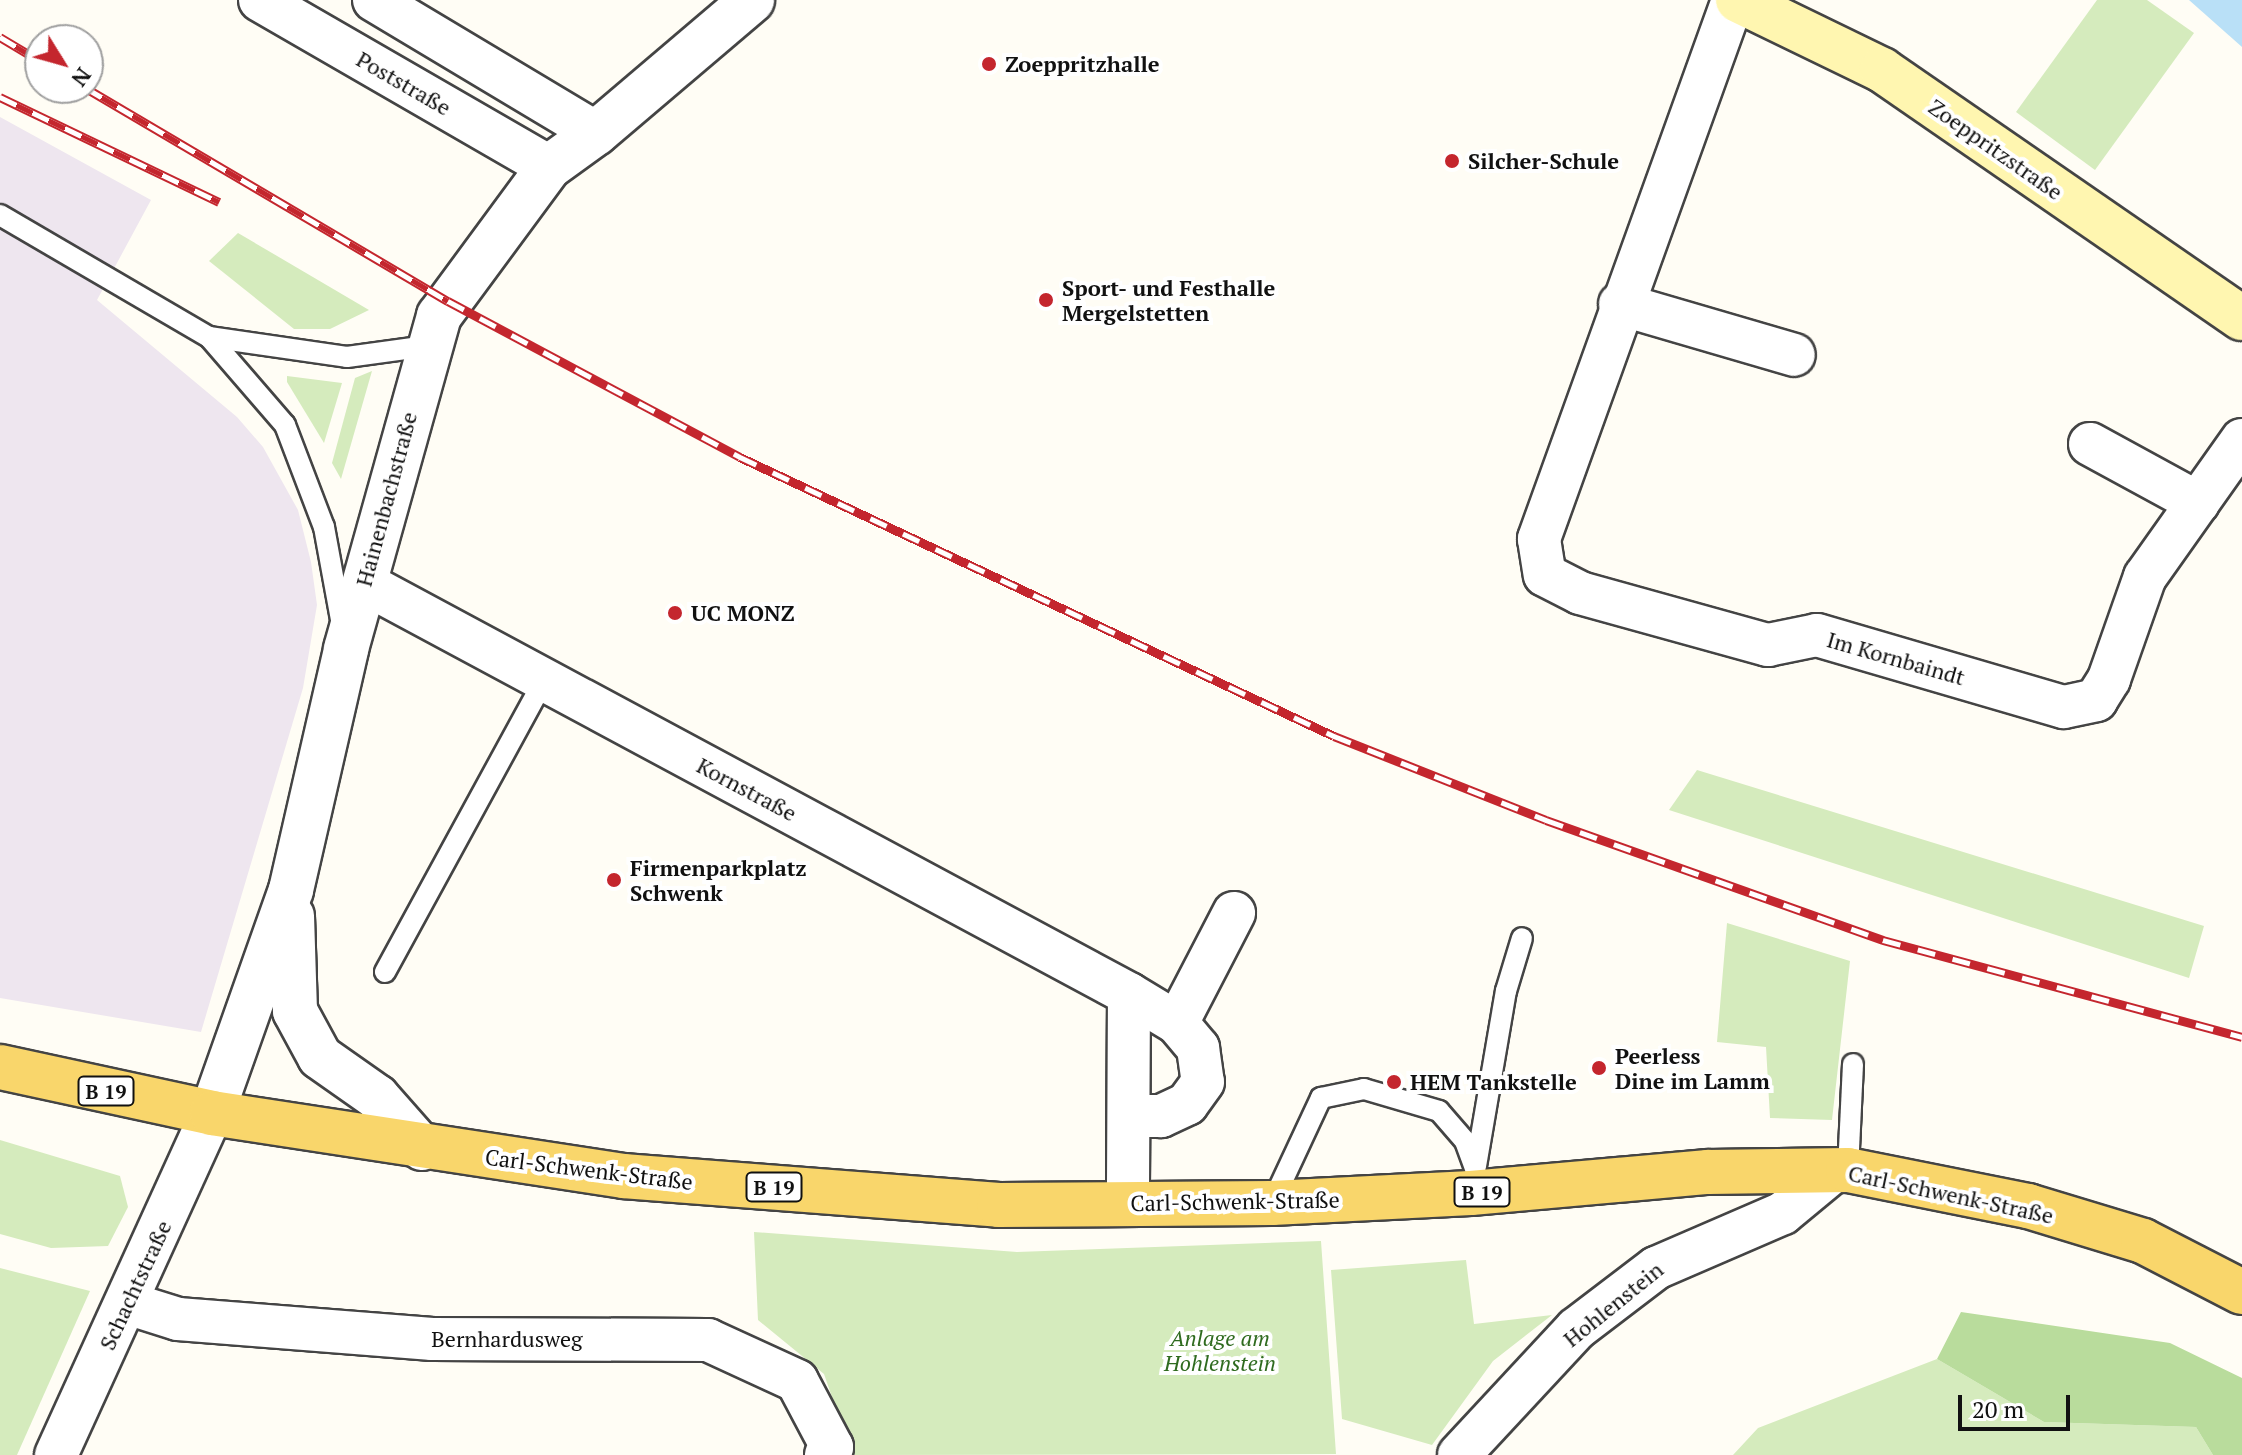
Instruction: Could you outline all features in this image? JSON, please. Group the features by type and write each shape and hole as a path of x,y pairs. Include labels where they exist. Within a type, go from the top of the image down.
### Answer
{"main road":[{"name":"Zoeppritzstraße","path":"1754,4 1882,70 2242,318"},
{"name":"B 19","path":"0,1067 212,1113"},
{"name":"Carl-Schwenk-Straße","path":"212,1113 422,1148 650,1178 999,1205 1272,1203 1473,1181 1829,1179 2028,1206 2143,1241 2240,1284"}],"street":[{"name":"Poststraße","path":"260,0 549,167"},
{"path":"374,0 596,133"},
{"name":"Hainenbachstraße","path":"212,1113 291,890 346,649 427,346 448,301 549,167 596,133 752,0"},
{"name":"Im Kornbaindt","path":"1754,4 1620,304 1539,539 1545,575 1580,593 1768,645 1817,635 2064,707 2096,700 2109,679 2145,577 2242,440"},
{"path":"1620,304 1794,355"},
{"path":"2090,444 2198,503"},
{"name":"Kornstraße","path":"364,583 1129,994 1177,1023 1198,1048 1203,1082 1187,1104 1161,1116 1131,1116"},
{"path":"291,890 295,1011 320,1057 377,1097 422,1148"},
{"path":"1177,1023 1234,913"},
{"path":"1128,1203 1131,1116 1129,994"},
{"name":"Schachtstraße","path":"56,1455 212,1113"},
{"name":"Hohlenstein","path":"1459,1455 1576,1329 1656,1268 1783,1213 1829,1179"},
{"name":"Bernhardusweg","path":"127,1303 178,1319 432,1339 708,1340 797,1381 832,1447 826,1455"}],"lane":[{"path":"0,215 209,337 285,425 324,527 346,649"},
{"path":"209,337 347,357 427,346"},
{"path":"385,972 544,680"},
{"path":"1473,1181 1506,991 1522,938"},
{"path":"1829,1179 1853,1064"},
{"path":"1272,1203 1321,1098 1364,1089 1439,1111 1465,1141 1473,1181"}],"shaded area":[{"path":"0,117 151,200 97,300 237,417 263,447 298,510 311,562 317,605 303,688 201,1032 0,998"}],"green space":[{"path":"2097,0 2147,0 2194,33 2095,170 2016,112"},
{"path":"238,233 369,310 330,329 294,329 209,261"},
{"path":"372,371 341,479 332,463 355,378"},
{"path":"287,376 342,383 324,443 287,382"},
{"path":"1697,770 2204,926 2189,978 1669,810"},
{"path":"1727,923 1850,961 1832,1120 1770,1118 1766,1047 1717,1042"},
{"path":"0,1140 120,1176 128,1207 108,1246 51,1248 0,1234"},
{"name":"Anlage am Hohlenstein","path":"754,1232 1017,1252 1321,1241 1336,1454 852,1455 824,1374 758,1320"},
{"path":"1466,1260 1474,1324 1552,1315 1493,1361 1432,1445 1342,1419 1331,1270"},
{"path":"0,1268 90,1291 17,1455 0,1455"},
{"path":"1961,1312 2170,1343 2242,1378 2242,1455 2213,1455 2196,1427 2044,1422 1937,1359"},
{"path":"1937,1359 2044,1422 2196,1427 2213,1455 1733,1455 1758,1428"}],"water":[{"path":"2189,0 2242,0 2242,47"}],"railway":[{"path":"0,37 24,51"},
{"path":"0,97 219,202"},
{"path":"104,99 448,301 740,457 1334,736 1546,820 1883,940 2242,1037"}],"place":[{"name":"Zoeppritzhalle","path":"989,64"},
{"name":"Silcher-Schule","path":"1452,161"},
{"name":"Sport- und Festhalle Mergelstetten","path":"1046,300"},
{"name":"UC MONZ","path":"675,613"},
{"name":"Firmenparkplatz Schwenk","path":"614,880"},
{"name":"Peerless Dine im Lamm","path":"1599,1068"},
{"name":"HEM Tankstelle","path":"1394,1082"}]}
